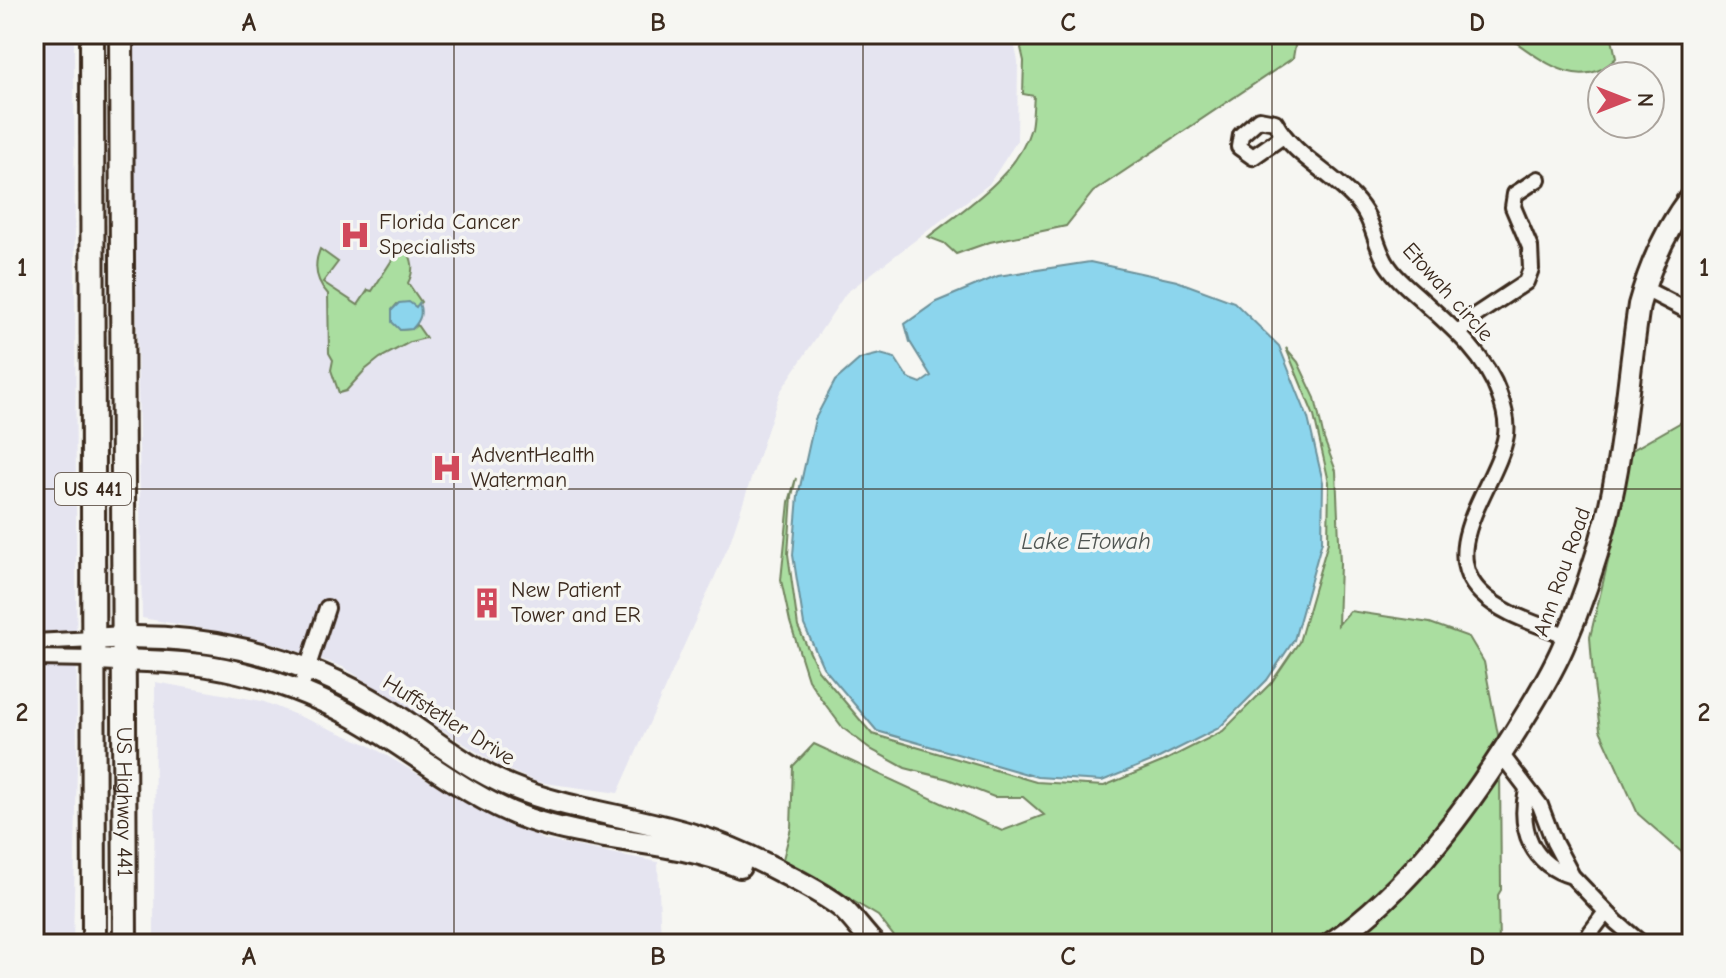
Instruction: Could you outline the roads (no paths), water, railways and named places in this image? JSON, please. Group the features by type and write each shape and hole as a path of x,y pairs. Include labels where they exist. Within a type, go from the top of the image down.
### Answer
{"main road":[{"name":"US 441","path":"92,34 94,944"},
{"name":"US 441","path":"121,34 123,661"},
{"path":"93,223 101,230 108,247 113,411 123,427"},
{"name":"US Highway 441","path":"123,661 125,944"},
{"path":"94,895 105,924 107,944"}],"street":[{"name":"Etowah circle","path":"1283,136 1353,197 1371,218 1386,262 1459,334 1492,375 1506,419 1506,436 1471,520 1463,556 1469,577 1480,592 1506,611 1567,636"},
{"path":"1459,334 1476,315 1526,282 1531,269 1530,247 1513,207 1515,194 1538,179"},
{"name":"Ann Rou Road","path":"1330,944 1405,879 1452,822 1535,700 1567,636 1586,590 1607,521 1643,288 1667,232 1692,195"},
{"path":"1643,288 1692,313"},
{"path":"300,691 327,608"},
{"name":"Huffstetler Drive","path":"93,649 124,636 231,646 275,657 337,681 384,708 466,763 508,785 571,807 696,835 728,847 804,884 844,909 874,944"},
{"path":"34,642 93,649"},
{"path":"34,658 93,649"},
{"name":"Huffstetler Drive","path":"93,649 123,661 207,666 239,672 300,691 361,720 446,778 527,819 596,836 678,848 723,859 757,873 837,919 854,924"},
{"path":"1501,754 1540,805 1572,876 1642,944"},
{"path":"1527,790 1524,830 1532,848 1562,874 1572,876"},
{"path":"1540,857 1556,845"},
{"path":"1585,944 1606,912"}],"water":[{"name":"Lake Etowah","path":"1090,262 1177,281 1234,302 1279,346 1308,418 1323,482 1322,541 1294,640 1267,680 1219,728 1159,758 1102,781 1037,777 877,731 823,667 804,625 793,555 798,496 815,419 835,381 860,359 880,354 895,358 908,378 921,383 931,376 910,342 905,324 936,302 998,276"},
{"path":"409,302 416,307 419,303 420,317 412,329 400,330 392,322 392,310 399,303"}],"place":[{"name":"Florida Cancer Specialists","path":"355,235"},
{"name":"AdventHealth Waterman","path":"447,468"},
{"name":"New Patient Tower and ER","path":"487,603"}]}
